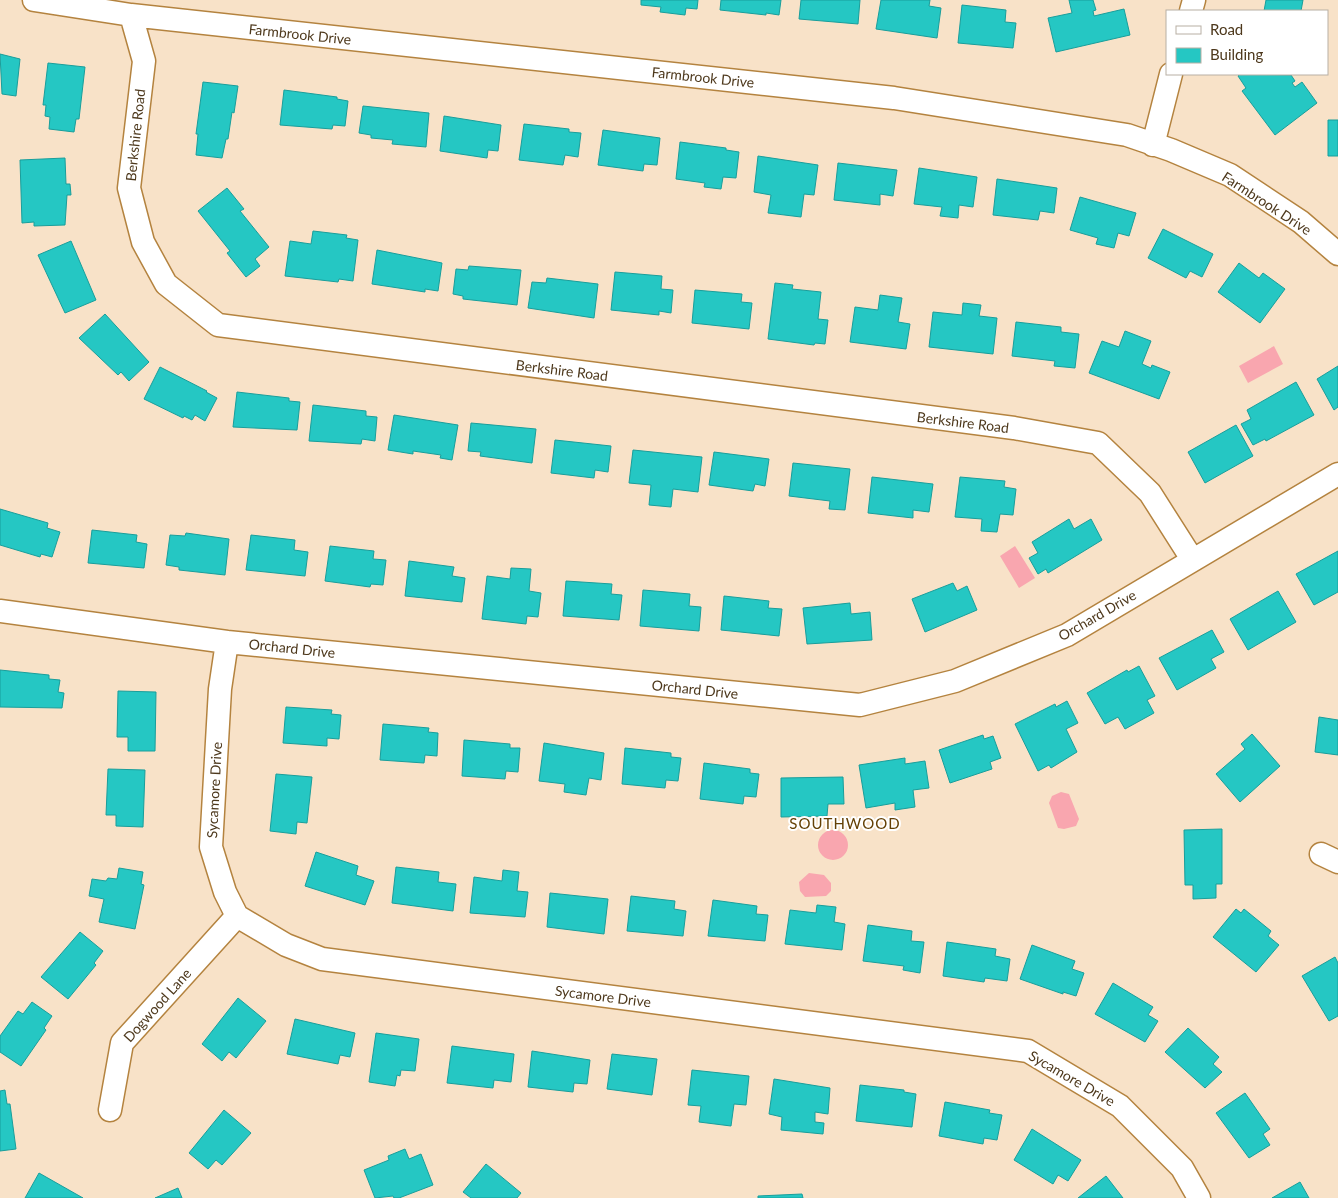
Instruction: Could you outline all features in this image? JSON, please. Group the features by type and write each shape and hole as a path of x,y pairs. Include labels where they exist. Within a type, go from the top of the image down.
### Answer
{"street":[{"name":"Farmbrook Drive","path":"34,0 131,15 894,98 1127,136 1153,144 1230,176 1301,222 1338,254"},
{"name":"Berkshire Road","path":"131,15 144,61 129,188 143,242 166,284 218,325 1014,428 1098,443 1150,493 1192,559"},
{"path":"1153,144 1171,75"},
{"name":"Orchard Drive","path":"0,611 227,642 860,705 955,681 1067,635 1338,474"},
{"name":"Sycamore Drive","path":"227,642 220,689 211,847 225,892 237,916 286,945 322,959 1028,1051 1120,1106 1182,1168 1199,1198"},
{"name":"Dogwood Lane","path":"110,1110 122,1043 237,916"}],"shaded area":[{"path":"1274,346 1283,364 1248,383 1239,366"},
{"path":"1015,546 1035,578 1019,588 1000,556"},
{"path":"1061,792 1069,794 1079,819 1076,826 1064,829 1058,828 1049,803 1052,796"},
{"path":"833,830 844,834 848,845 844,856 833,860 822,856 818,845 822,834"},
{"path":"809,873 824,875 831,883 831,891 826,896 805,897 800,891 799,882"}],"building":[{"path":"641,0 698,0 697,9 686,8 685,15 660,12 661,7 641,5"},
{"path":"721,0 781,0 779,15 766,13 766,15 720,10"},
{"path":"801,0 860,0 858,24 799,19"},
{"path":"881,0 930,0 929,6 941,8 937,38 876,29"},
{"path":"1069,0 1093,0 1096,10 1093,11 1094,16 1124,9 1130,35 1056,52 1048,18 1072,13"},
{"path":"1266,0 1303,0 1301,10 1264,10"},
{"path":"962,5 1006,10 1005,22 1016,23 1013,48 958,43"},
{"path":"0,54 20,59 16,96 2,94"},
{"path":"48,63 85,67 79,119 76,119 74,132 49,129 50,117 45,116 46,105 43,105"},
{"path":"1291,75 1295,81 1292,83 1295,87 1302,82 1317,103 1275,135 1242,91 1246,88 1238,76"},
{"path":"203,82 238,86 234,113 232,112 228,139 226,139 222,158 196,155 198,134 196,134"},
{"path":"284,90 337,97 337,99 348,101 345,126 333,125 332,129 280,125"},
{"path":"363,106 429,113 426,147 392,144 393,140 371,138 371,135 359,133"},
{"path":"444,116 501,125 498,151 488,150 487,158 440,151"},
{"path":"1328,120 1338,120 1338,156 1328,156"},
{"path":"524,124 569,129 569,132 581,133 578,157 565,155 563,165 519,160"},
{"path":"603,130 660,138 657,165 644,164 643,171 598,165"},
{"path":"680,142 726,148 726,150 739,152 736,178 723,177 721,189 704,187 705,183 676,179"},
{"path":"758,156 818,165 814,195 804,194 801,217 768,213 771,195 754,192"},
{"path":"65,158 66,184 70,184 71,195 67,195 65,225 34,226 34,222 22,223 20,160"},
{"path":"838,163 897,170 893,196 880,194 880,205 834,200"},
{"path":"919,168 977,177 973,207 959,205 958,218 940,216 942,207 914,204"},
{"path":"997,179 1057,188 1054,213 1040,211 1038,220 993,215"},
{"path":"227,188 244,209 240,211 269,247 255,259 260,266 246,277 227,253 230,251 198,211"},
{"path":"1080,197 1136,213 1129,236 1118,233 1114,248 1096,244 1098,238 1070,230"},
{"path":"1163,229 1213,254 1202,277 1190,271 1186,278 1148,258"},
{"path":"313,231 347,235 346,238 358,240 353,281 339,279 338,282 285,276 290,241 311,244"},
{"path":"71,241 96,300 65,313 38,255"},
{"path":"377,250 442,263 438,291 425,289 425,292 372,284"},
{"path":"1239,263 1259,278 1263,273 1285,289 1260,323 1218,292"},
{"path":"469,266 521,270 517,305 463,299 463,296 453,294 456,269 468,270"},
{"path":"615,272 662,276 661,289 673,290 671,313 659,311 659,315 611,310"},
{"path":"547,278 598,284 594,318 528,308 532,282 546,283"},
{"path":"775,283 793,285 792,289 821,292 818,319 828,320 825,344 815,343 814,345 768,339"},
{"path":"695,290 742,294 741,302 752,303 749,329 692,323"},
{"path":"880,295 902,298 898,322 910,324 906,349 850,342 855,307 878,310"},
{"path":"963,303 981,305 979,316 997,318 993,354 929,347 933,312 962,315"},
{"path":"105,314 149,362 129,381 121,372 118,375 79,338"},
{"path":"1016,322 1061,327 1061,332 1079,334 1075,368 1054,366 1055,361 1012,356"},
{"path":"1125,331 1151,341 1142,364 1151,368 1152,365 1170,372 1159,399 1089,373 1102,341 1119,347"},
{"path":"1338,366 1338,407 1334,410 1317,379"},
{"path":"160,367 217,398 205,421 195,415 192,420 184,416 183,418 144,399"},
{"path":"1296,382 1314,415 1266,441 1265,439 1253,445 1241,424 1251,419 1247,410"},
{"path":"237,392 289,398 289,401 300,402 297,430 233,427"},
{"path":"313,405 366,411 366,416 377,417 375,441 362,439 361,444 309,441"},
{"path":"394,415 458,425 452,460 440,458 441,455 413,451 413,454 388,450"},
{"path":"471,423 536,429 532,463 480,456 481,452 468,451"},
{"path":"1236,425 1253,456 1205,483 1188,452"},
{"path":"555,440 611,446 608,472 595,470 594,478 551,473"},
{"path":"633,450 702,457 698,492 673,489 671,507 649,505 651,485 629,483"},
{"path":"714,452 769,459 765,486 755,484 753,491 709,485"},
{"path":"793,463 850,469 845,510 829,509 830,501 789,496"},
{"path":"872,477 933,484 929,512 913,510 913,518 868,513"},
{"path":"960,477 1005,481 1004,487 1016,489 1013,515 1000,514 997,532 981,531 982,519 955,517"},
{"path":"0,509 48,523 47,528 60,532 52,557 41,554 40,557 0,545"},
{"path":"1069,519 1074,529 1091,519 1102,540 1048,573 1046,569 1038,574 1029,558 1038,553 1032,542"},
{"path":"92,530 137,535 136,542 147,544 144,568 88,563"},
{"path":"186,533 229,539 225,575 179,570 179,567 166,565 170,535 185,536"},
{"path":"251,535 295,540 294,550 308,552 305,576 246,570"},
{"path":"330,546 374,551 373,559 386,560 383,585 371,584 370,587 325,581"},
{"path":"1338,551 1338,592 1314,605 1296,574"},
{"path":"409,561 454,567 452,576 465,578 462,602 405,596"},
{"path":"511,568 531,569 529,591 541,593 538,617 527,616 526,624 482,619 487,576 510,579"},
{"path":"566,581 612,584 611,594 622,595 619,620 563,616"},
{"path":"953,583 957,591 967,586 977,610 925,632 912,599"},
{"path":"643,590 690,594 689,606 701,607 699,631 640,626"},
{"path":"1278,591 1296,622 1248,650 1230,619"},
{"path":"724,596 769,601 768,608 782,609 779,636 721,630"},
{"path":"850,603 851,614 870,612 872,640 807,644 803,608"},
{"path":"1212,630 1224,652 1211,659 1216,668 1177,690 1159,658"},
{"path":"1139,666 1155,696 1147,700 1154,713 1125,729 1118,717 1105,724 1087,693 1127,670 1128,672"},
{"path":"0,670 49,675 49,679 60,680 58,692 64,693 62,708 0,707"},
{"path":"118,691 156,692 155,751 128,751 128,737 117,737"},
{"path":"1067,701 1078,723 1066,729 1077,752 1051,768 1049,765 1038,771 1015,724 1055,704 1056,707"},
{"path":"286,707 332,710 331,714 341,715 339,739 327,738 327,746 283,743"},
{"path":"1319,717 1338,720 1338,755 1315,752"},
{"path":"383,724 429,728 428,732 438,733 437,756 425,755 424,763 380,760"},
{"path":"1252,734 1280,766 1240,802 1216,774 1245,749 1241,744"},
{"path":"983,735 984,739 993,736 1001,758 990,762 992,769 950,783 939,750"},
{"path":"464,740 510,744 510,748 520,748 518,772 506,771 505,779 462,776"},
{"path":"544,743 604,753 601,780 589,778 586,795 564,792 565,784 539,781"},
{"path":"625,748 671,753 671,757 681,758 678,781 666,780 665,788 622,784"},
{"path":"905,758 905,764 925,761 929,788 913,790 915,807 895,810 895,803 866,808 859,765"},
{"path":"704,763 750,769 750,773 759,774 756,797 744,796 743,804 700,799"},
{"path":"108,769 145,770 143,827 116,826 116,815 106,815"},
{"path":"276,774 312,777 307,823 297,822 296,834 270,831"},
{"path":"843,777 844,804 828,804 827,816 781,817 781,778"},
{"path":"1222,829 1222,884 1216,884 1216,898 1193,899 1193,885 1185,885 1184,830"},
{"path":"316,852 358,866 356,875 374,881 365,905 305,886"},
{"path":"396,867 439,872 438,882 456,884 453,911 392,903"},
{"path":"119,868 143,872 141,884 144,885 135,929 99,922 104,899 89,896 92,879 106,881 108,878 117,879"},
{"path":"503,870 519,872 517,891 528,892 525,917 470,913 474,877 502,881"},
{"path":"550,893 608,899 604,934 547,927"},
{"path":"631,896 675,901 674,909 686,911 683,936 627,931"},
{"path":"713,900 757,906 756,914 768,915 765,941 708,936"},
{"path":"817,905 836,907 834,922 845,924 842,950 785,944 790,910 816,913"},
{"path":"1236,909 1241,913 1244,909 1271,931 1268,936 1279,945 1256,972 1213,937"},
{"path":"868,925 912,931 911,941 924,942 920,973 903,970 904,966 863,961"},
{"path":"80,932 103,951 94,963 96,965 68,999 41,977"},
{"path":"947,942 996,949 995,956 1010,959 1007,981 985,978 984,982 943,976"},
{"path":"1032,945 1075,961 1072,969 1084,973 1076,996 1063,992 1063,994 1020,979"},
{"path":"1335,957 1338,963 1338,1016 1329,1021 1302,976"},
{"path":"1113,983 1153,1007 1148,1015 1158,1021 1145,1042 1095,1014"},
{"path":"238,998 266,1021 236,1058 229,1052 222,1061 202,1044"},
{"path":"32,1002 52,1016 44,1028 46,1030 21,1066 0,1052 0,1036 18,1011 23,1014"},
{"path":"295,1019 355,1033 350,1057 340,1055 338,1064 287,1054"},
{"path":"1188,1028 1219,1057 1213,1064 1222,1072 1205,1088 1165,1052"},
{"path":"376,1033 419,1039 415,1071 401,1070 400,1076 397,1075 395,1086 369,1082"},
{"path":"452,1046 514,1054 511,1082 494,1080 493,1088 447,1083"},
{"path":"532,1051 590,1060 587,1084 574,1083 573,1092 528,1087"},
{"path":"612,1054 657,1059 652,1095 607,1089"},
{"path":"692,1070 749,1076 746,1105 734,1104 731,1126 699,1122 701,1106 688,1105"},
{"path":"774,1079 830,1088 828,1114 815,1112 815,1122 824,1123 823,1134 781,1130 782,1117 769,1114"},
{"path":"860,1085 904,1090 904,1092 916,1094 912,1127 856,1121"},
{"path":"5,1090 7,1104 10,1104 16,1149 0,1151 0,1091"},
{"path":"1245,1093 1270,1129 1263,1134 1270,1145 1249,1158 1216,1113"},
{"path":"945,1102 990,1110 989,1113 1002,1115 997,1140 984,1138 983,1144 939,1136"},
{"path":"224,1110 251,1133 222,1165 216,1160 208,1169 189,1153"},
{"path":"1032,1129 1081,1160 1068,1181 1058,1175 1053,1184 1014,1160"},
{"path":"405,1149 409,1159 421,1154 433,1185 399,1198 394,1198 393,1196 375,1198 364,1170 389,1160 388,1156"},
{"path":"486,1164 521,1193 517,1198 471,1198 463,1192"},
{"path":"39,1173 83,1198 25,1198"},
{"path":"1106,1176 1123,1198 1078,1198"},
{"path":"1300,1182 1309,1198 1272,1198"},
{"path":"178,1188 182,1198 155,1198"},
{"path":"802,1194 803,1198 758,1198 758,1196"}],"district":[{"name":"SOUTHWOOD","path":"845,823"}]}
